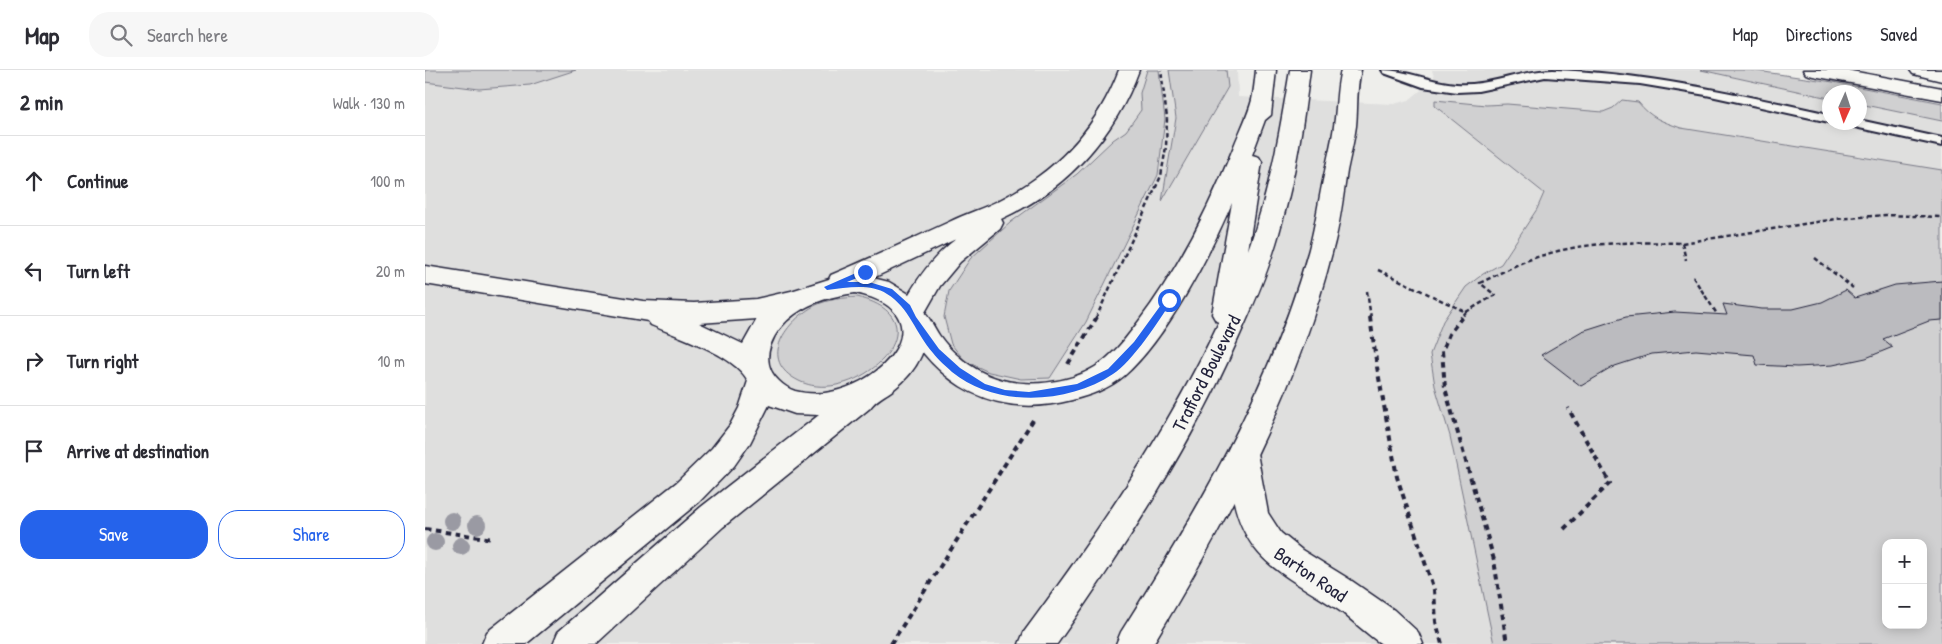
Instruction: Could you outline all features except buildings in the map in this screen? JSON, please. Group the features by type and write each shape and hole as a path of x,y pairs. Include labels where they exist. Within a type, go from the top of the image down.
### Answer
{"main road":[{"path":"425,275 643,311 721,312 756,309 797,300 1010,204 1045,181 1089,143 1109,118 1123,89 1129,70"},
{"path":"1217,357 1263,98 1266,70"},
{"name":"Trafford Boulevard","path":"1036,644 1085,578 1133,507 1178,431 1217,357 1265,243 1292,137 1300,70"},
{"path":"1133,644 1169,587 1242,453 1280,368 1318,259 1330,213 1345,128 1347,80 1351,70"},
{"path":"1813,70 1942,94"},
{"path":"1920,70 1942,74"},
{"path":"827,287 855,284 881,288 898,297 908,307 936,351 957,371 983,386 1005,393 1029,395 1078,387 1111,371 1137,344 1169,300 1194,256 1228,188 1263,98"},
{"path":"570,644 713,517 891,376 911,348 914,335 912,316 931,279 951,256 982,231 1010,204"},
{"path":"499,644 688,492 723,457 740,434 753,410 758,374 755,350 760,336 770,321 797,300"},
{"path":"643,311 719,343 743,356 768,390 784,399 806,404 830,403 852,398 873,389"},
{"name":"Barton Road","path":"1242,453 1253,518 1268,545 1280,555 1339,592 1392,629 1406,644"}],"lane":[{"path":"1388,70 1427,84 1457,88 1478,87 1545,73 1640,80 1706,91 1822,116"},
{"path":"1867,126 1942,142"}],"path":[{"path":"1507,644 1494,560 1445,388 1442,351 1449,334 1466,312 1495,295 1480,283 1525,260 1573,248 1620,242 1682,243 1836,219 1887,215 1942,217"},
{"path":"1682,243 1687,260"},
{"path":"1815,258 1853,288"},
{"path":"1378,270 1466,312"},
{"path":"1693,277 1717,314"},
{"path":"1367,291 1377,367 1397,477 1434,590 1436,622 1442,644"},
{"path":"1564,529 1610,483 1568,408"},
{"path":"425,529 493,539"}],"shaded area":[{"path":"425,70 1237,70 1238,97 1394,104 1409,100 1420,91 1434,77 1432,70 1701,70 1822,96 1822,130 1867,130 1867,105 1942,121 1942,644 425,644"},
{"path":"425,70 576,70 530,85 479,89 425,82"},
{"path":"1147,70 1159,70 1165,119 1158,175 1086,322 1050,378 1021,379 989,372 965,361 951,344 944,317 949,291 970,259 1011,222 1077,174 1113,140 1126,131 1141,110 1140,93"},
{"path":"1169,70 1226,70 1228,87 1162,201 1176,118"},
{"path":"1701,70 1750,70 1849,85 1822,85 1822,96"},
{"path":"1867,89 1942,103 1942,121 1867,105"},
{"path":"1435,100 1603,112 1613,108 1622,100 1638,102 1647,112 1681,128 1942,170 1942,644 1494,644 1450,436 1435,386 1430,354 1443,321 1466,287 1483,274 1501,264 1537,209 1544,193 1435,106"},
{"path":"857,297 884,308 895,323 895,341 884,358 867,373 845,383 822,386 799,381 786,372 779,362 778,352 781,341 795,320 821,303"}],"route":[{"path":"865,272 827,287 855,284 869,285 889,291 908,307 913,318 936,351 957,371 983,386 1005,393 1029,395 1078,387 1111,371 1137,344 1169,300"}]}
